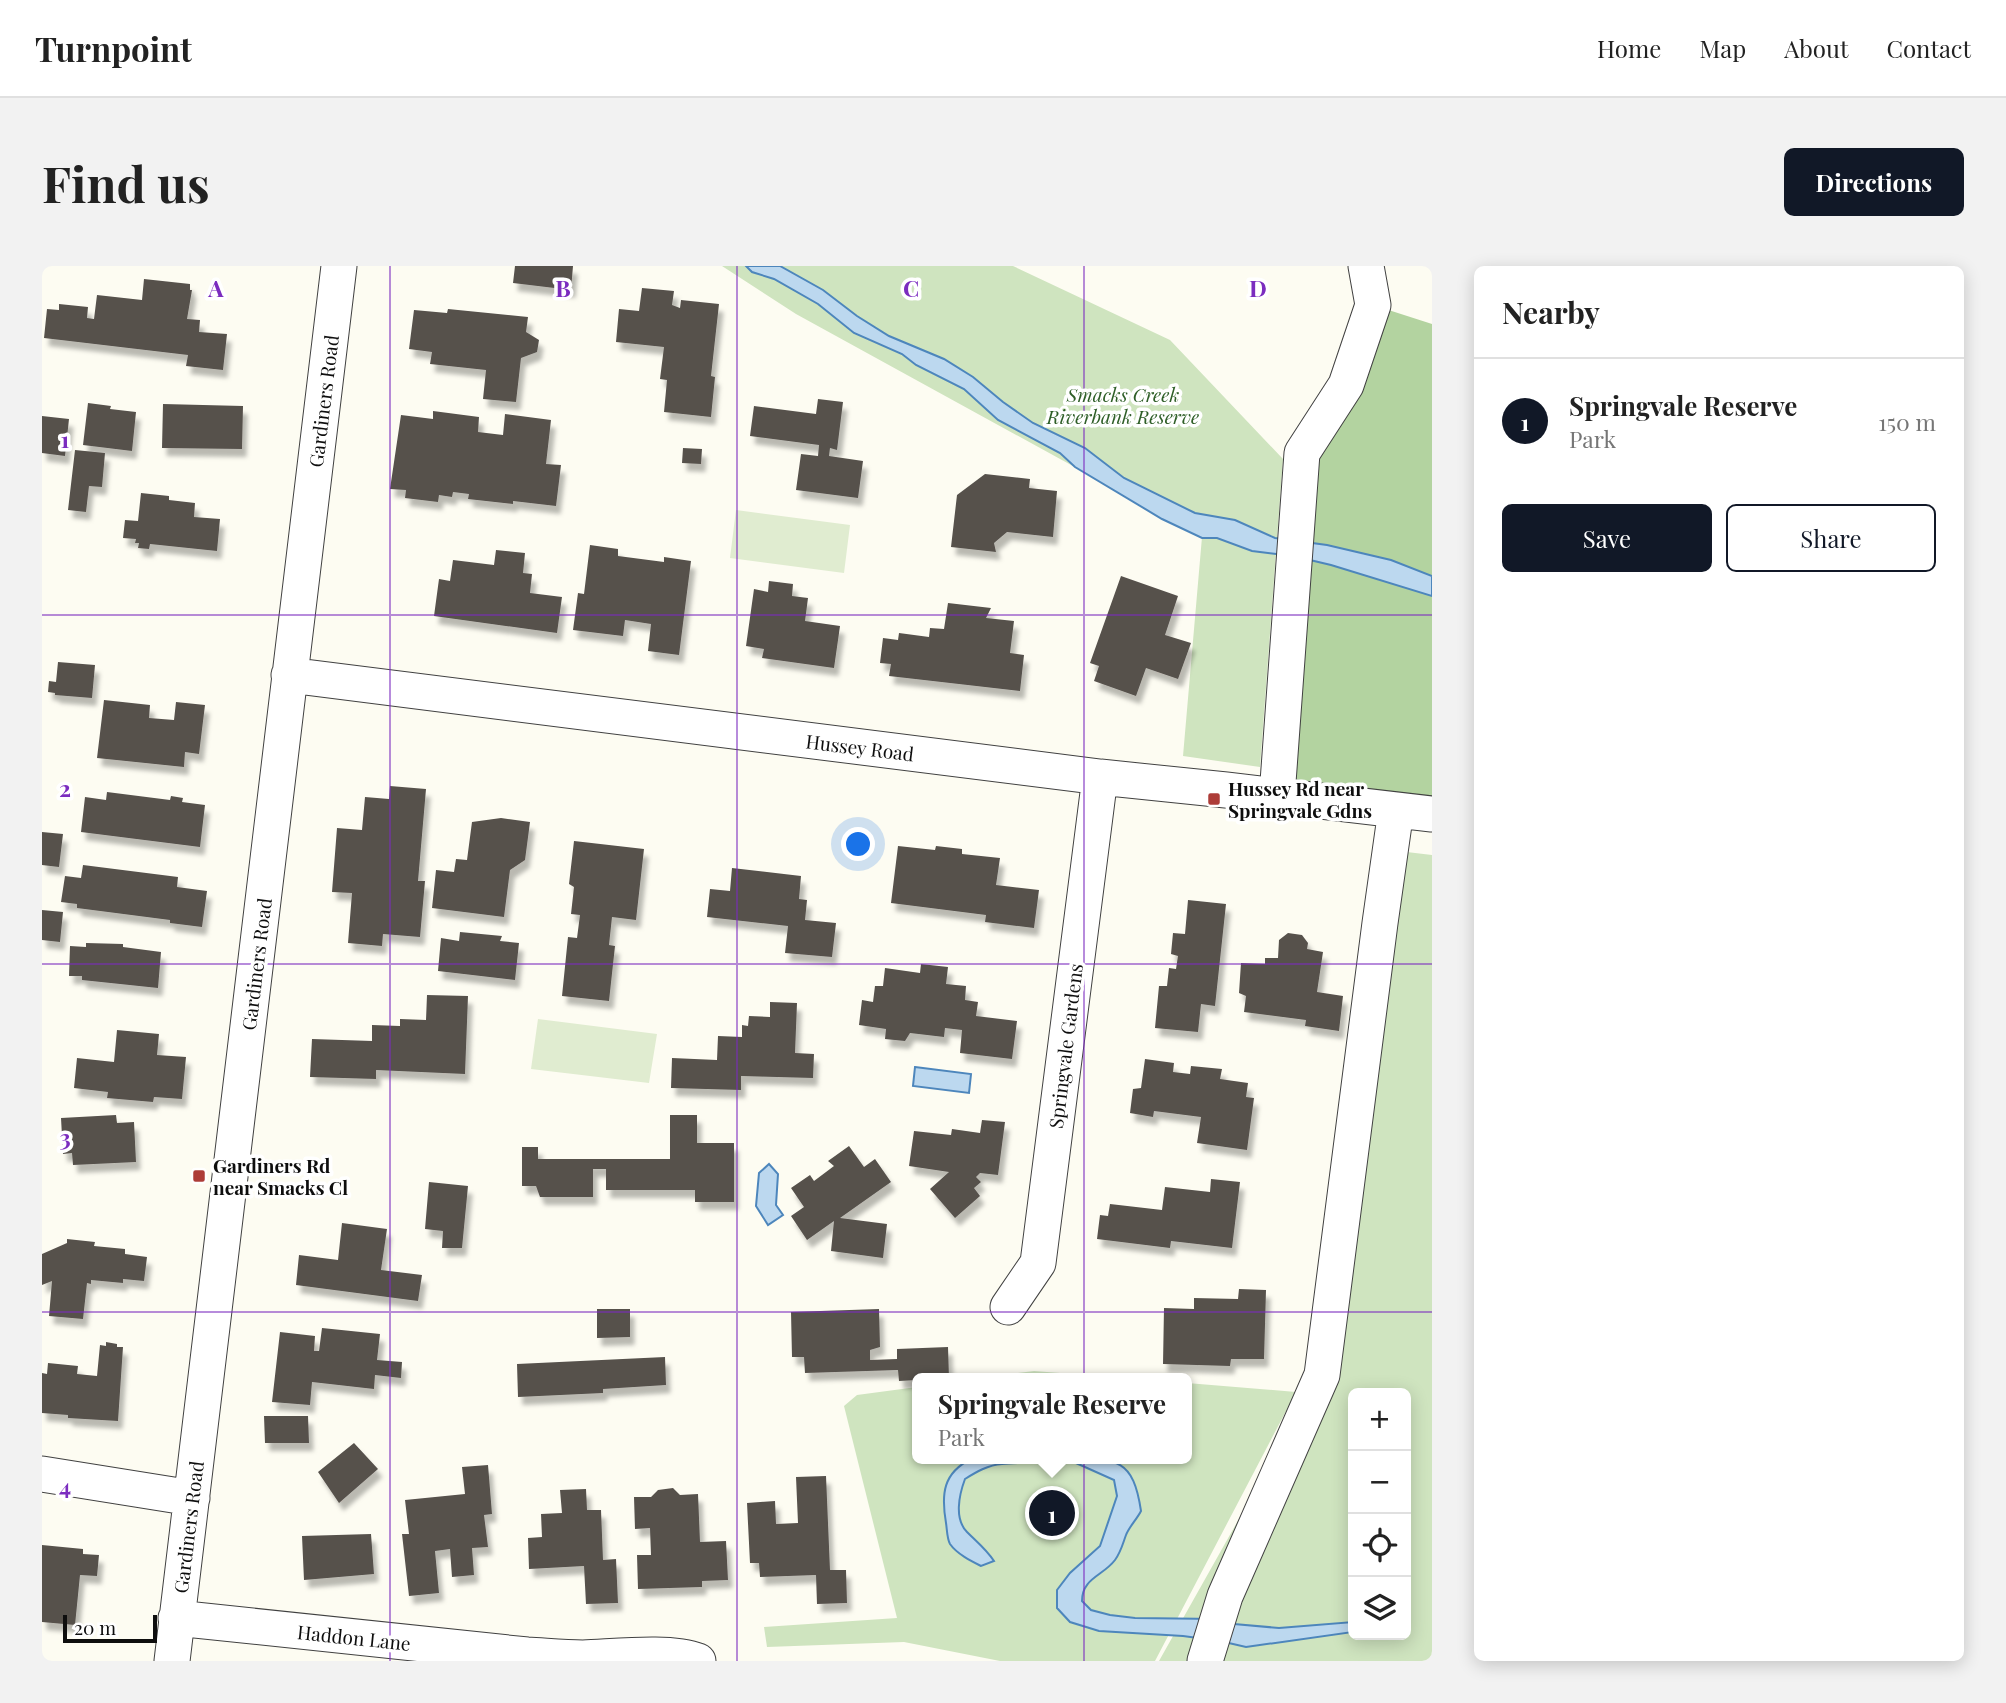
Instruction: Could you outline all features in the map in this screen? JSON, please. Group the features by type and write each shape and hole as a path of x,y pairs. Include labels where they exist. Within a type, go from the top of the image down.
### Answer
{"street":[{"name":"Gardiners Road","path":"172,1661 339,266"},
{"path":"1277,796 1302,453 1346,384 1373,305 1366,266"},
{"name":"Hussey Road","path":"289,675 1100,777 1432,814"},
{"name":"Springvale Gardens","path":"1008,1307 1038,1263 1100,777"},
{"path":"1205,1661 1225,1596 1322,1376 1396,810"},
{"path":"42,1474 192,1498"},
{"name":"Haddon Lane","path":"176,1618 527,1655 578,1658 673,1655 698,1661"}],"green space":[{"name":"Smacks Creek Riverbank Reserve","path":"722,266 1013,266 1170,340 1283,459 1260,767 1183,756 1202,537 796,314"},
{"path":"1373,305 1432,324 1432,814 1277,796 1302,453"},
{"path":"736,510 850,525 844,573 730,558"},
{"path":"1373,848 1432,855 1432,1661 1159,1661 1317,1380"},
{"path":"538,1019 657,1034 649,1083 531,1069"},
{"path":"1034,1371 1060,1373 1019,1373"},
{"path":"1192,1383 1296,1392 1155,1661 1000,1661 904,1642 767,1647 764,1627 897,1618 844,1406 857,1395 912,1388 912,1464 1192,1464"}],"water":[{"path":"746,266 780,266 823,290 889,336 944,359 973,377 1033,423 1085,448 1124,478 1195,513 1235,520 1275,538 1327,545 1391,560 1432,576 1432,596 1331,565 1293,556 1252,551 1217,538 1202,538 1162,519 1075,467 1060,453 998,420 964,389 916,365 902,354 854,333 818,304 774,279 752,272"},
{"path":"915,1067 971,1074 969,1093 913,1086"},
{"path":"769,1164 778,1174 776,1205 783,1215 768,1225 756,1206 759,1173"},
{"path":"1012,1464 982,1469 965,1479 960,1499 960,1520 967,1532 994,1561 981,1566 953,1548 948,1537 944,1494 949,1478 962,1465"},
{"path":"1078,1464 1119,1465 1133,1480 1141,1511 1127,1532 1115,1560 1085,1587 1082,1601 1091,1610 1135,1618 1218,1619 1234,1624 1279,1628 1348,1622 1348,1633 1246,1647 1183,1636 1099,1631 1070,1622 1057,1608 1057,1590 1070,1573 1100,1546 1117,1496 1114,1480"}],"building":[{"path":"515,266 573,266 571,290 513,283"},
{"path":"144,279 190,284 192,290 187,319 200,320 199,332 227,334 223,370 186,366 188,355 44,338 47,309 59,310 59,304 88,307 87,318 94,319 97,295 142,300"},
{"path":"642,288 674,291 672,305 680,308 681,300 719,304 711,376 715,377 711,417 664,412 667,380 660,379 664,347 616,342 619,309 639,311"},
{"path":"448,309 528,317 526,332 539,340 537,352 521,358 516,402 483,399 486,370 430,364 432,352 409,349 414,310 447,313"},
{"path":"818,399 843,402 837,450 830,448 829,456 863,461 858,498 796,490 801,454 818,456 819,445 750,436 754,406 816,414"},
{"path":"88,403 136,412 132,451 83,445"},
{"path":"163,404 243,406 242,449 162,448"},
{"path":"433,411 479,417 478,432 503,435 505,414 551,420 546,464 561,465 556,506 468,499 469,494 453,492 452,497 439,495 438,502 405,498 406,490 390,489 401,415 433,419"},
{"path":"42,416 69,419 65,456 42,453"},
{"path":"683,448 702,449 701,464 682,463"},
{"path":"75,450 105,453 102,487 89,486 86,512 68,510"},
{"path":"985,474 1030,479 1029,488 1057,491 1053,537 1007,532 994,543 996,552 951,547 957,495"},
{"path":"141,493 169,496 169,500 195,503 194,517 220,519 217,551 150,544 149,549 138,548 136,539 123,538 125,520 138,521"},
{"path":"590,545 618,549 618,556 664,562 664,557 691,561 679,655 648,651 651,624 625,620 623,636 573,630 578,593 584,594"},
{"path":"496,550 525,553 523,573 532,574 530,593 562,597 557,633 434,616 439,579 450,581 453,560 494,565"},
{"path":"1121,576 1178,596 1165,635 1191,643 1178,679 1146,668 1136,696 1094,681 1099,666 1090,663"},
{"path":"769,581 793,584 792,596 808,598 805,621 840,626 834,668 762,658 764,649 746,646 754,589 768,592"},
{"path":"948,603 991,608 986,618 1014,621 1010,653 1024,655 1020,691 889,676 891,664 880,663 883,638 898,640 899,633 929,637 930,628 944,629"},
{"path":"58,662 95,665 92,698 48,692 49,681 56,682"},
{"path":"104,700 150,705 149,718 174,720 176,702 205,705 199,754 185,752 184,767 97,758"},
{"path":"390,786 426,789 418,881 425,881 420,937 383,934 382,946 348,943 352,893 332,892 337,828 362,830 365,797 389,799"},
{"path":"107,792 170,800 171,796 183,798 182,802 205,805 200,847 81,832 85,797 106,800"},
{"path":"501,818 530,822 525,860 510,870 504,917 432,908 436,870 454,872 456,859 467,860 472,822"},
{"path":"42,832 63,834 59,867 42,865"},
{"path":"574,841 644,849 636,920 612,917 609,945 615,946 609,1001 562,996 568,937 577,938 580,915 571,914 574,887 569,884"},
{"path":"898,846 935,850 936,846 962,849 962,854 1000,858 996,885 1039,890 1034,928 985,922 986,915 891,903"},
{"path":"83,865 178,877 177,887 207,891 202,927 170,923 170,920 77,908 77,904 61,902 65,876 81,878"},
{"path":"732,868 801,876 799,899 807,900 805,920 836,923 832,957 785,953 788,926 707,917 710,889 730,891"},
{"path":"1188,900 1226,904 1215,1006 1201,1004 1198,1032 1155,1028 1159,986 1167,986 1169,968 1176,969 1178,956 1171,954 1173,933 1185,934"},
{"path":"42,910 63,912 60,942 42,940"},
{"path":"460,932 502,936 500,941 519,943 515,980 438,971 441,938 459,941"},
{"path":"1288,933 1302,935 1308,943 1307,949 1323,952 1317,992 1343,996 1339,1031 1305,1026 1306,1020 1244,1012 1246,996 1239,993 1241,963 1265,964 1265,958 1278,958 1279,940"},
{"path":"86,943 123,944 123,947 161,952 158,988 82,980 82,976 69,976 70,946 86,947"},
{"path":"921,964 948,967 946,984 966,986 965,1000 978,1002 976,1016 1017,1021 1012,1059 960,1053 962,1030 945,1028 944,1037 910,1033 905,1041 885,1039 886,1029 859,1025 862,1000 873,1002 875,986 883,986 885,968 920,973"},
{"path":"427,995 468,996 465,1074 376,1070 376,1079 310,1077 312,1039 372,1041 372,1025 400,1026 400,1019 426,1020"},
{"path":"770,1002 797,1003 795,1053 814,1054 813,1078 741,1076 741,1090 671,1088 672,1058 717,1060 718,1036 742,1037 742,1025 748,1026 749,1016 770,1017"},
{"path":"117,1030 159,1034 157,1055 186,1057 182,1099 154,1097 153,1102 107,1098 108,1092 74,1088 77,1058 114,1062"},
{"path":"1145,1059 1174,1063 1173,1072 1190,1074 1191,1066 1222,1069 1220,1079 1248,1083 1246,1097 1254,1098 1247,1150 1197,1143 1201,1117 1154,1111 1153,1117 1130,1113 1133,1089 1141,1088"},
{"path":"116,1115 117,1123 134,1122 136,1162 73,1165 72,1153 63,1154 61,1118"},
{"path":"670,1115 697,1115 697,1143 734,1143 734,1202 695,1202 695,1190 606,1190 606,1169 593,1169 593,1197 540,1197 536,1186 522,1186 522,1147 538,1147 538,1159 670,1159"},
{"path":"982,1120 1005,1122 998,1175 980,1173 976,1177 981,1182 974,1188 980,1196 955,1218 930,1189 949,1172 909,1166 914,1131 951,1135 952,1129 980,1133"},
{"path":"849,1146 864,1167 875,1159 891,1182 840,1218 887,1224 883,1258 831,1251 834,1221 807,1240 791,1216 804,1207 791,1188 810,1175 814,1181 834,1166 828,1161"},
{"path":"1211,1179 1240,1182 1232,1248 1171,1241 1170,1248 1097,1239 1100,1215 1108,1216 1110,1204 1162,1210 1165,1187 1210,1192"},
{"path":"429,1182 468,1186 462,1248 442,1248 443,1231 425,1229"},
{"path":"342,1223 387,1229 381,1270 422,1275 418,1301 296,1285 299,1255 338,1260"},
{"path":"67,1239 95,1242 94,1246 125,1249 125,1254 147,1257 144,1281 123,1279 123,1283 91,1280 91,1284 87,1283 83,1319 49,1316 52,1281 42,1285 42,1254 67,1243"},
{"path":"1239,1289 1266,1290 1264,1359 1231,1359 1230,1366 1163,1364 1164,1308 1194,1309 1194,1298 1238,1299"},
{"path":"597,1309 630,1309 630,1337 597,1338"},
{"path":"879,1309 880,1347 870,1350 870,1360 897,1359 897,1349 948,1347 949,1373 912,1373 912,1380 899,1381 898,1370 805,1373 804,1357 792,1357 791,1312"},
{"path":"322,1328 380,1334 377,1360 402,1362 401,1378 375,1375 374,1389 312,1382 310,1405 272,1402 280,1332 315,1336 314,1351 319,1351"},
{"path":"106,1342 123,1347 118,1421 68,1418 68,1415 42,1413 42,1373 47,1374 48,1363 78,1366 77,1374 97,1376 100,1345 106,1346"},
{"path":"665,1357 666,1385 603,1389 603,1393 518,1397 517,1364"},
{"path":"264,1416 308,1416 309,1443 265,1443"},
{"path":"354,1443 378,1469 339,1503 318,1472"},
{"path":"488,1465 492,1514 484,1515 488,1547 472,1548 474,1575 452,1577 450,1549 435,1551 439,1593 409,1596 402,1534 409,1534 405,1500 465,1494 462,1467"},
{"path":"826,1476 830,1570 846,1570 847,1603 817,1604 816,1575 760,1577 759,1563 750,1563 747,1503 775,1501 776,1524 798,1523 796,1477"},
{"path":"673,1488 680,1495 698,1494 700,1542 726,1541 728,1580 702,1581 702,1587 638,1589 637,1555 651,1555 650,1528 635,1529 634,1497 651,1497 658,1490"},
{"path":"586,1489 587,1510 601,1510 603,1560 616,1559 618,1603 586,1604 584,1566 529,1569 528,1538 542,1537 541,1514 562,1513 560,1490"},
{"path":"371,1534 374,1574 304,1580 302,1536"},
{"path":"42,1545 83,1549 83,1554 99,1555 97,1576 80,1575 75,1625 42,1622"}],"place":[{"name":"Hussey Rd near Springvale Gdns","path":"1214,799"},
{"name":"Gardiners Rd near Smacks Cl","path":"199,1176"},
{"name":"Springvale Reserve","path":"1052,1513"}]}
